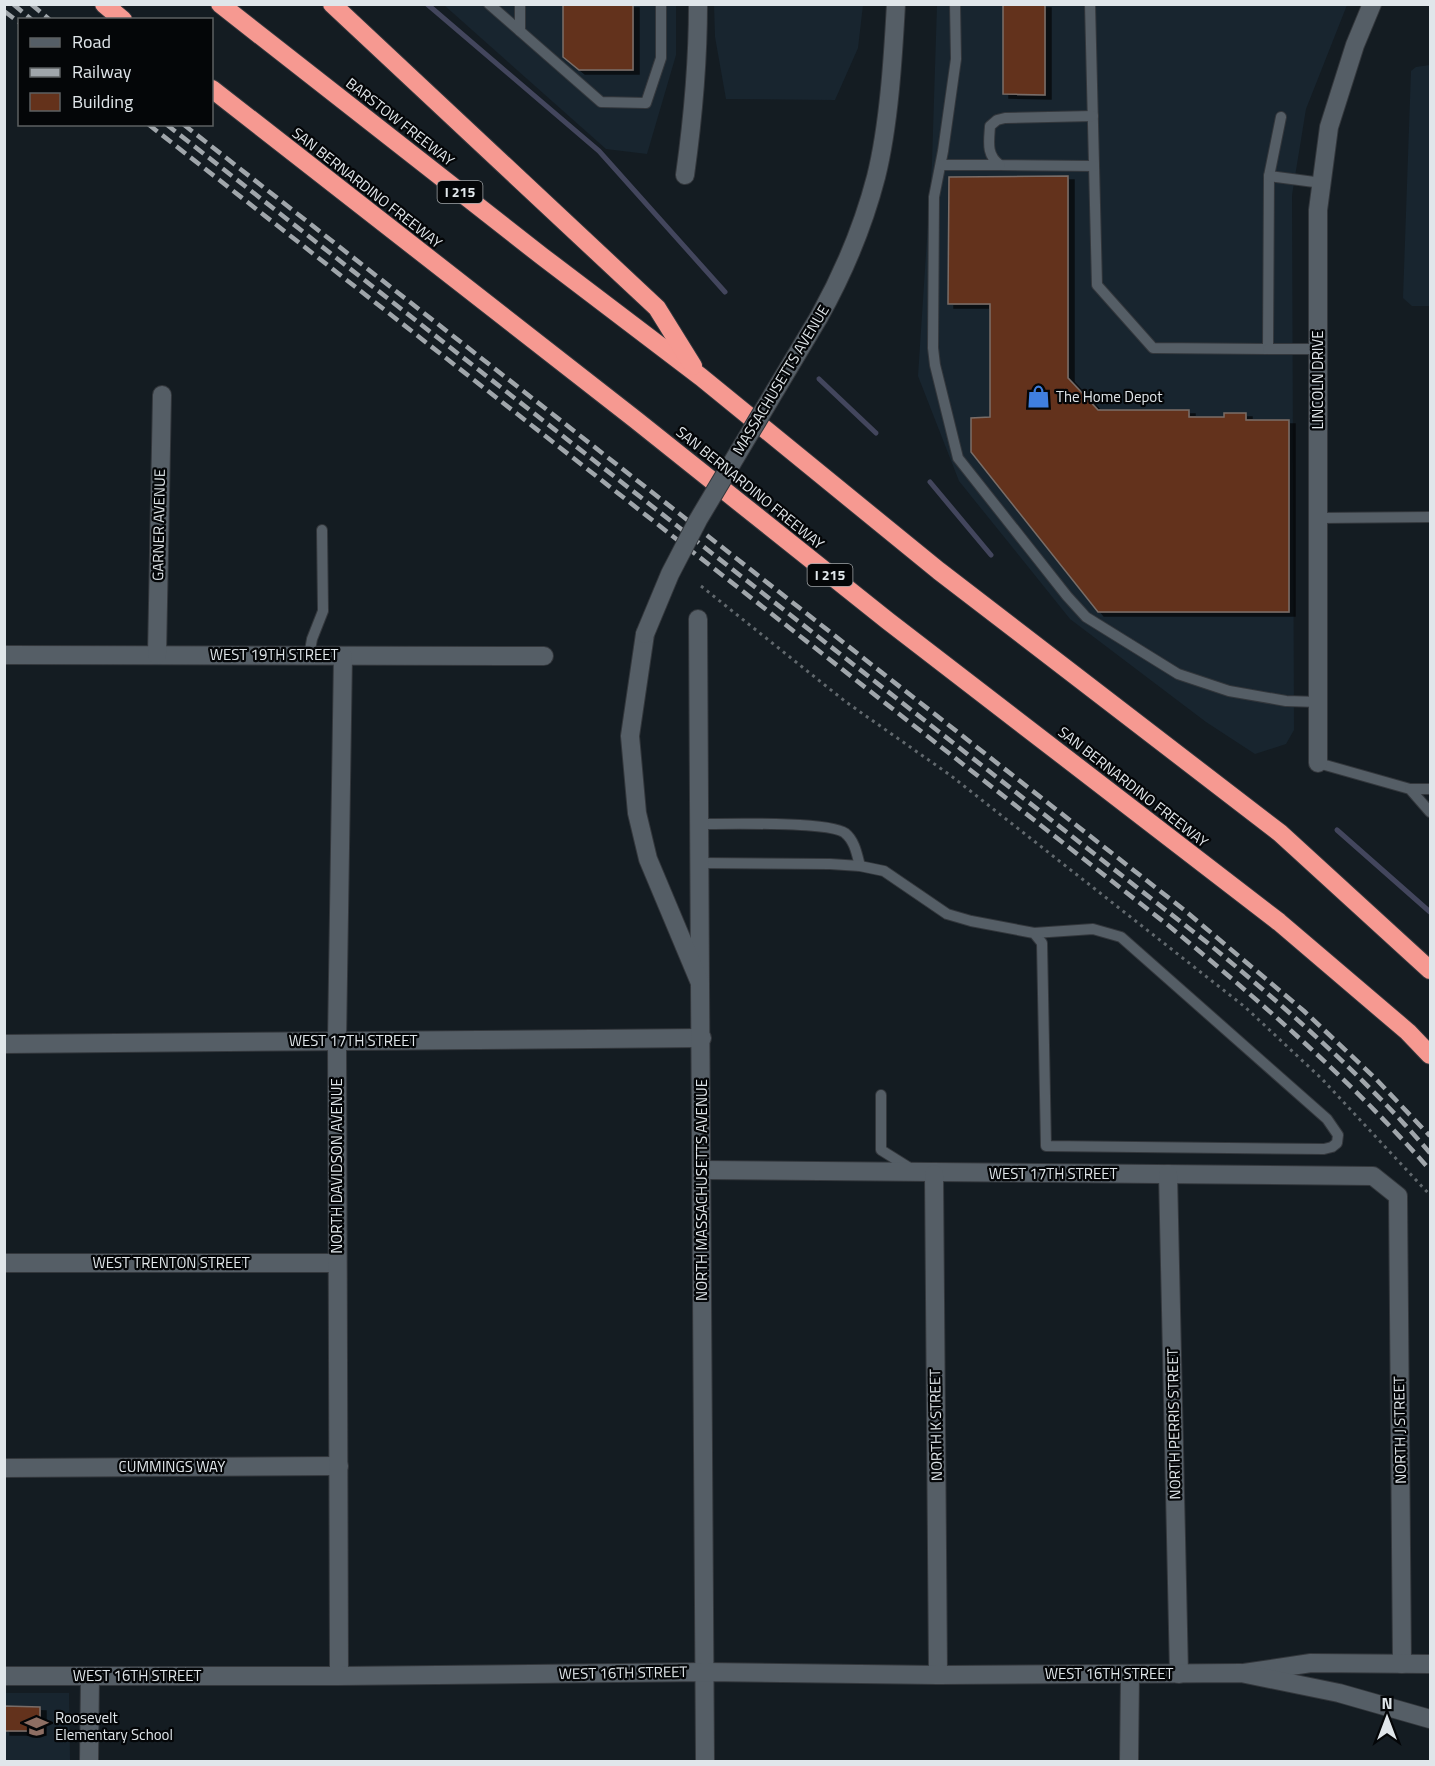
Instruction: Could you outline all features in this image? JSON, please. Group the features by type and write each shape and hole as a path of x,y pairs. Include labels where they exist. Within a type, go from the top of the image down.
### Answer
{"highway":[{"path":"104,4 121,18"},
{"name":"BARSTOW FREEWAY","path":"220,4 543,257 701,377"},
{"path":"332,4 657,308 701,377"},
{"name":"SAN BERNARDINO FREEWAY","path":"213,90 627,413 888,621 1279,922 1408,1032 1431,1055"},
{"name":"I 215","path":"701,377 939,571 1280,833 1431,970"}],"street":[{"path":"685,175 698,60 698,4"},
{"name":"MASSACHUSETTS AVENUE","path":"700,983 648,859 637,813 630,736 645,634 670,574 698,520 819,316 846,265 862,225 877,175 885,127 896,4"},
{"name":"LINCOLN DRIVE","path":"1318,763 1318,210 1329,127 1355,45 1372,4"},
{"name":"GARNER AVENUE","path":"157,655 162,395"},
{"name":"NORTH MASSACHUSETTS AVENUE","path":"698,619 705,1761"},
{"name":"WEST 19TH STREET","path":"4,655 544,656"},
{"name":"NORTH DAVIDSON AVENUE","path":"339,1676 337,1041 343,656"},
{"name":"WEST 17TH STREET","path":"4,1044 702,1038"},
{"name":"WEST 17TH STREET","path":"702,1170 926,1174 1373,1176 1398,1196"},
{"name":"NORTH K STREET","path":"926,1174 938,1675"},
{"name":"NORTH PERRIS STREET","path":"1168,1174 1179,1674"},
{"name":"NORTH J STREET","path":"1398,1196 1402,1664"},
{"name":"WEST TRENTON STREET","path":"4,1263 337,1263"},
{"name":"CUMMINGS WAY","path":"4,1467 339,1466"},
{"name":"WEST 16TH STREET","path":"4,1676 339,1676 705,1672 938,1675 1179,1674 1241,1673 1311,1663 1431,1664"},
{"name":"WEST 16TH STREET","path":"1241,1673 1339,1693 1431,1719"},
{"path":"1129,1761 1130,1674"},
{"path":"89,1761 90,1676"}],"lane":[{"path":"489,4 601,102 646,103 661,58 661,4"},
{"path":"520,4 520,31"},
{"path":"955,4 956,59 941,165 934,197 933,348 958,458 1086,617 1178,674 1229,691 1286,701 1318,702"},
{"path":"1090,4 1097,285 1153,348 1318,349"},
{"path":"1000,165 989,151 990,126 997,120 1093,116"},
{"path":"1268,349 1269,176 1281,117"},
{"path":"941,165 1094,166"},
{"path":"1269,176 1322,183"},
{"path":"1318,518 1431,517"},
{"path":"309,656 312,639 323,611 322,530"},
{"path":"1318,763 1410,789 1431,789"},
{"path":"1410,789 1431,812"},
{"path":"699,824 834,828 851,838 860,866"},
{"path":"699,862 860,866 884,871 947,914 971,921 1034,933 1093,929 1121,937 1327,1119 1338,1135 1337,1143 1324,1149 1046,1146 1042,943 1034,933"},
{"path":"881,1095 881,1150 926,1174"}],"path":[{"path":"701,586 846,702 960,782 1245,1006 1322,1079 1431,1195"}],"shaded area":[{"path":"444,5 676,5 676,55 647,154 606,149"},
{"path":"714,5 863,5 858,48 835,100 726,99 715,37"},
{"path":"937,5 1347,5 1306,109 1292,195 1294,730 1286,744 1255,754 1206,722 1070,619 959,481 918,376 932,162"},
{"path":"1430,65 1430,306 1412,306 1403,298 1411,71 1416,67"},
{"name":"Roosevelt Elementary School","path":"5,1693 69,1693 70,1761 5,1762"}],"building":[{"path":"563,4 633,4 633,70 579,70 563,57"},
{"path":"1003,4 1045,4 1045,95 1003,94"},
{"name":"The Home Depot","path":"1068,176 1068,378 1098,410 1189,410 1189,417 1224,417 1224,413 1246,413 1246,420 1289,420 1289,612 1098,612 971,452 971,418 990,417 990,304 948,304 949,177"},
{"path":"4,1706 40,1707 40,1731 4,1731"}],"waterway":[{"path":"427,4 599,151 725,292"},
{"path":"819,379 876,433"},
{"path":"930,482 991,555"},
{"path":"1337,830 1430,912"}],"railway":[{"path":"13,4 30,18"},
{"path":"31,4 48,18"},
{"path":"4,11 18,22"},
{"path":"151,126 1169,926 1305,1043 1369,1105 1430,1170"},
{"path":"169,126 1209,944 1352,1070 1430,1153"},
{"path":"186,126 1183,909 1304,1011 1374,1077 1430,1136"}],"place":[{"name":"The Home Depot","path":"1038,397"},
{"name":"Roosevelt Elementary School","path":"37,1727"}]}
